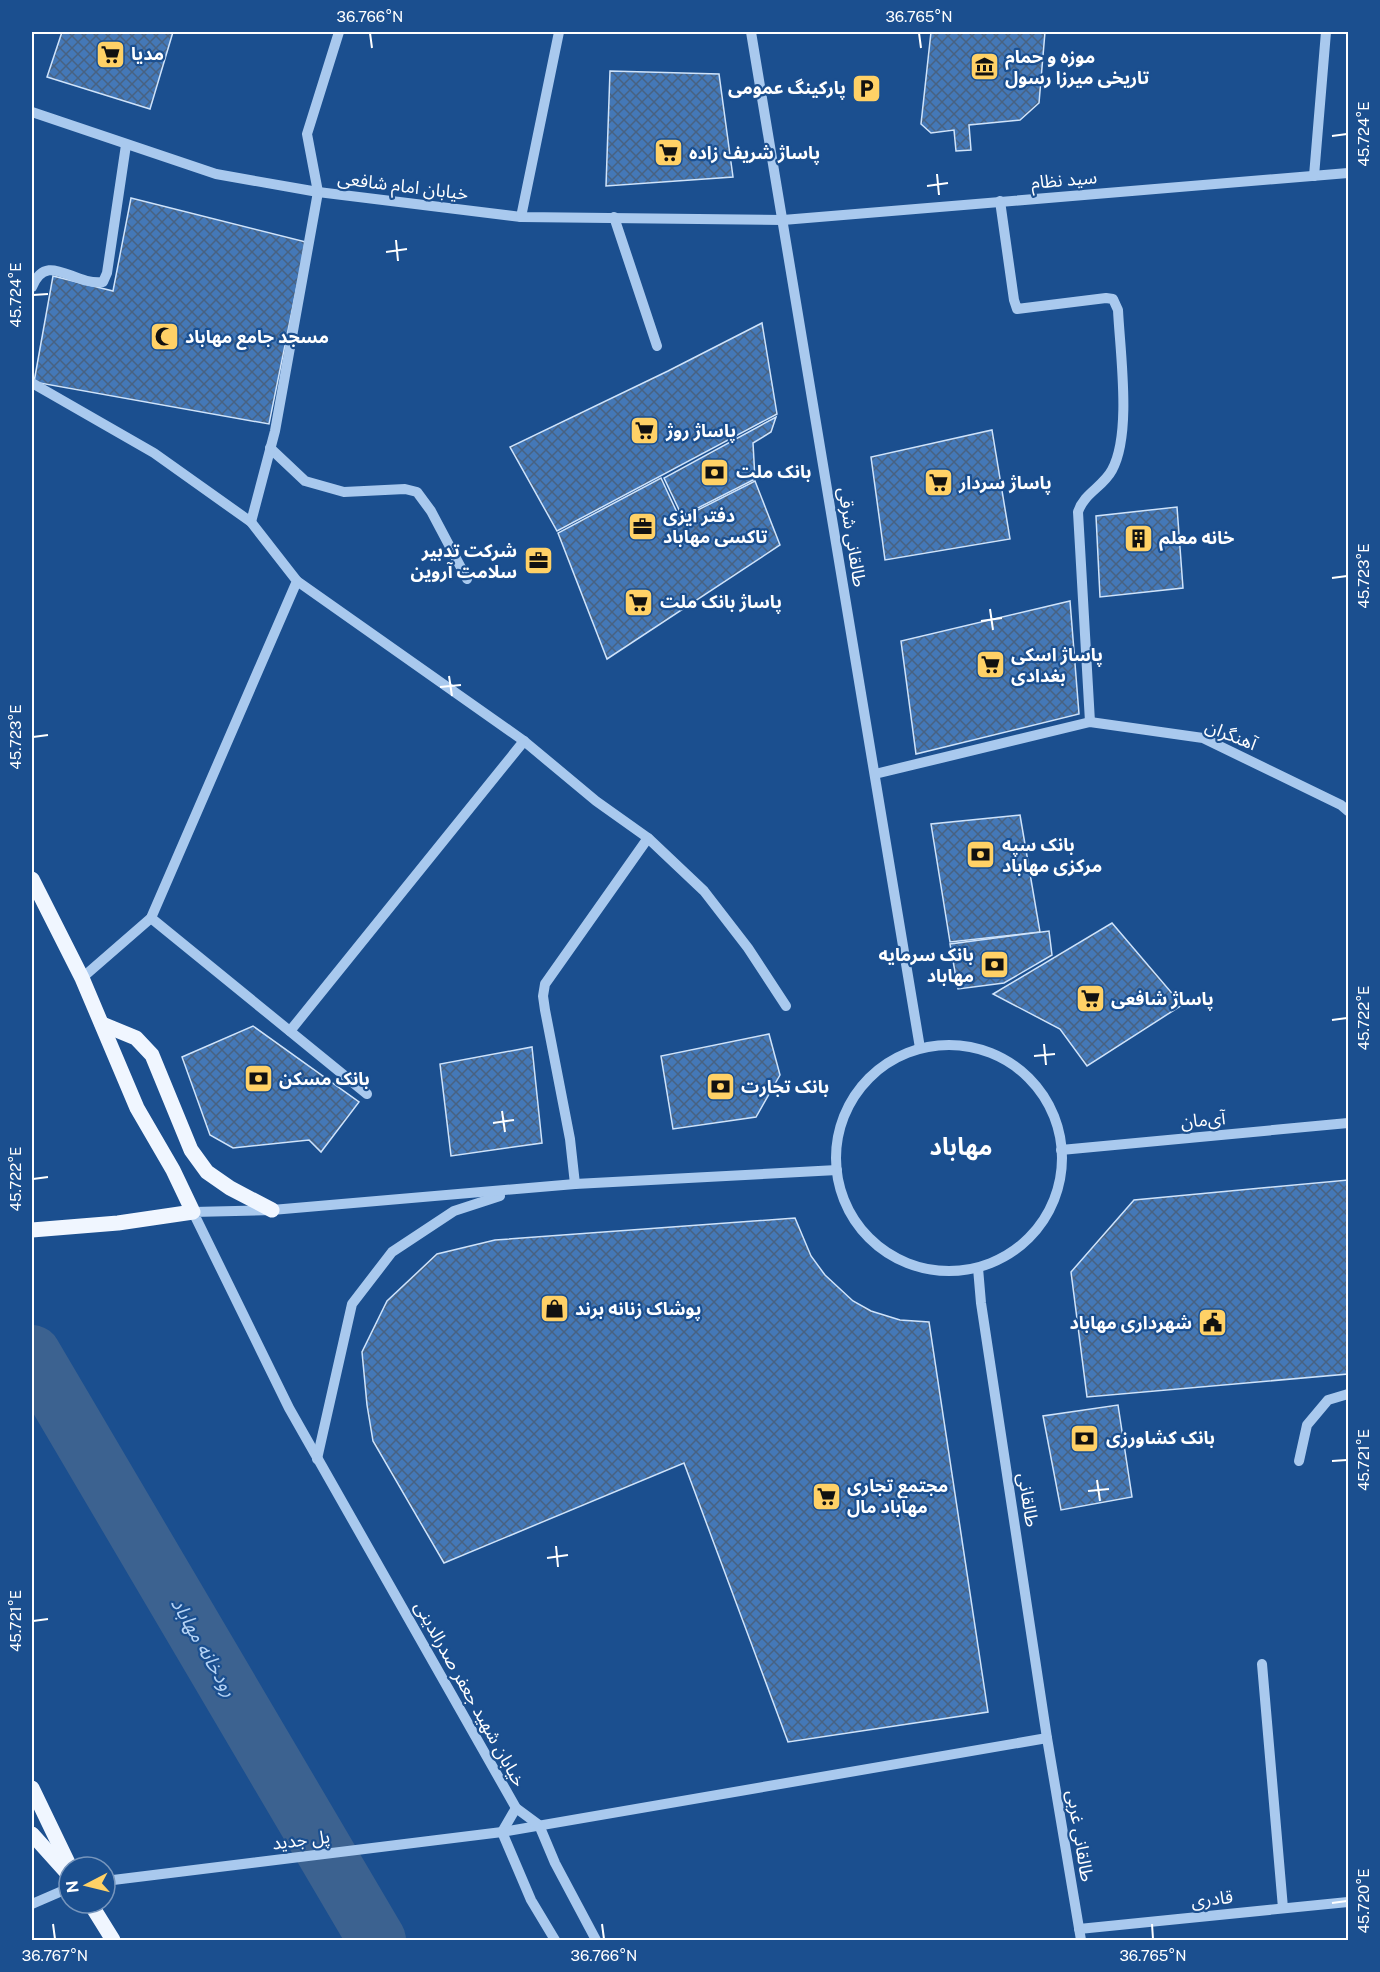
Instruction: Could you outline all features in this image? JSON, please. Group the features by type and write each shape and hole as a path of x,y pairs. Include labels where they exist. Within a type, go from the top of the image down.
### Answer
{"main road":[{"path":"32,879 82,978 137,1108 193,1212 32,1230"},
{"path":"102,1024 136,1038 152,1055 191,1150 207,1172 230,1188 272,1210"},
{"path":"32,1788 64,1855"},
{"path":"32,1834 57,1861"},
{"path":"97,1915 113,1941"}],"street":[{"path":"251,522 270,448 318,192 307,134 339,32"},
{"path":"521,217 559,32"},
{"name":"طالقانی شرقی","path":"751,32 920,1048"},
{"path":"1314,176 1326,32"},
{"name":"خیابان امام شافعی","path":"32,112 216,174 318,192 521,217 783,220"},
{"path":"32,287 36,276 43,270 51,269 92,283 103,282 107,273 126,145"},
{"name":"سید نظام","path":"783,220 1348,173"},
{"path":"875,774 1090,722 1078,512 1081,502 1112,472 1121,451 1124,419 1118,310 1113,299 1106,298 1017,309 1000,201"},
{"path":"614,217 657,346"},
{"path":"32,383 154,453 251,522 297,581 524,741 596,801 648,838 704,891 748,948 786,1006"},
{"path":"270,448 305,482 344,492 405,489 417,492 431,511 467,579"},
{"path":"82,978 151,918 297,581"},
{"name":"آهنگران","path":"1090,722 1203,738 1286,776 1348,811"},
{"path":"290,1031 524,741"},
{"path":"575,1184 570,1139 545,1010 543,996 545,984 648,838"},
{"path":"151,918 367,1094"},
{"path":"953,1044 986,1051 1015,1066 1038,1089 1055,1118 1061,1150 1058,1189 1041,1225 1013,1252 978,1268 944,1272 911,1266 882,1250 858,1226 842,1197 835,1164 840,1125 857,1091 885,1064 920,1048 953,1044"},
{"name":"آی‌مان","path":"1061,1150 1348,1123"},
{"path":"193,1212 272,1210 575,1184 837,1170"},
{"path":"317,1459 352,1304 392,1252 454,1211 519,1190"},
{"name":"خیابان شهید جعفر صدرالدینی","path":"193,1212 289,1408 317,1459 516,1808 538,1825 596,1941"},
{"name":"طالقانی","path":"978,1268 981,1303 1047,1738"},
{"path":"1299,1461 1307,1425 1328,1400 1348,1394"},
{"path":"1262,1664 1283,1908"},
{"name":"پل جدید","path":"117,1880 502,1832 1047,1738"},
{"name":"طالقانی غربی","path":"1047,1738 1080,1935"},
{"path":"516,1808 502,1832 531,1900 555,1941"},
{"path":"32,1904 57,1893"},
{"name":"قادری","path":"1080,1935 1283,1908 1348,1902"}],"building":[{"name":"مدیا","path":"62,32 173,32 150,109 47,77"},
{"name":"موزه و حمام تاریخی میرزا رسول","path":"931,32 1045,32 1039,103 1020,120 969,125 971,150 956,151 954,130 931,133 921,124"},
{"name":"پاساژ شریف زاده","path":"610,71 719,74 733,177 606,186"},
{"name":"مسجد جامع مهاباد","path":"131,198 306,242 269,424 34,382 53,276 113,291"},
{"name":"پاساژ روژ","path":"762,323 777,414 557,531 510,447"},
{"name":"بانک ملت","path":"776,417 771,432 753,443 755,479 682,516 664,478"},
{"name":"پاساژ سردار","path":"992,430 1010,539 885,560 871,457"},
{"name":"پاساژ بانک ملت","path":"661,478 680,519 755,481 780,545 607,659 558,533"},
{"name":"خانه معلم","path":"1177,507 1183,588 1100,597 1096,516"},
{"name":"پاساژ اسکی بغدادی","path":"1070,601 1079,714 916,754 901,641"},
{"name":"بانک سپه مرکزی مهاباد","path":"1020,815 1040,932 950,942 931,824"},
{"name":"پاساژ شافعی","path":"1112,923 1182,1005 1087,1066 1060,1029 993,994"},
{"name":"بانک سرمایه مهاباد","path":"1049,931 1052,955 1004,983 958,989 950,944"},
{"name":"بانک مسکن","path":"253,1026 359,1102 321,1152 309,1140 233,1148 210,1135 182,1057"},
{"name":"بانک تجارت","path":"769,1034 780,1075 756,1117 673,1129 661,1056"},
{"path":"532,1047 542,1143 451,1156 440,1064"},
{"name":"شهرداری مهاباد","path":"1348,1180 1348,1374 1087,1397 1071,1272 1134,1200"},
{"name":"مجتمع تجاری مهاباد مال","path":"795,1218 811,1256 825,1275 853,1301 871,1311 900,1320 929,1322 988,1712 788,1742 684,1463 444,1563 373,1441 362,1352 387,1301 437,1254 495,1240"},
{"name":"بانک کشاورزی","path":"1118,1405 1132,1497 1061,1510 1043,1416"}],"waterway":[{"name":"رودخانه مهاباد","path":"32,1354 377,1940"}],"place":[{"name":"مدیا","path":"110,54"},
{"name":"موزه و حمام تاریخی میرزا رسول","path":"984,67"},
{"name":"پارکینگ عمومی","path":"867,88"},
{"name":"پاساژ شریف زاده","path":"668,153"},
{"name":"مسجد جامع مهاباد","path":"164,337"},
{"name":"پاساژ روژ","path":"645,431"},
{"name":"بانک ملت","path":"715,472"},
{"name":"پاساژ سردار","path":"938,483"},
{"name":"دفتر ایزی تاکسی مهاباد","path":"642,526"},
{"name":"خانه معلم","path":"1138,538"},
{"name":"شرکت تدبیر سلامت آروین","path":"538,561"},
{"name":"پاساژ بانک ملت","path":"639,602"},
{"name":"پاساژ اسکی بغدادی","path":"990,665"},
{"name":"بانک سپه مرکزی مهاباد","path":"981,855"},
{"name":"بانک سرمایه مهاباد","path":"995,965"},
{"name":"پاساژ شافعی","path":"1090,999"},
{"name":"بانک مسکن","path":"258,1079"},
{"name":"بانک تجارت","path":"720,1087"},
{"name":"پوشاک زنانه برند","path":"554,1309"},
{"name":"شهرداری مهاباد","path":"1213,1323"},
{"name":"بانک کشاورزی","path":"1085,1438"},
{"name":"مجتمع تجاری مهاباد مال","path":"826,1496"}],"district":[{"name":"مهاباد","path":"961,1147"}]}
